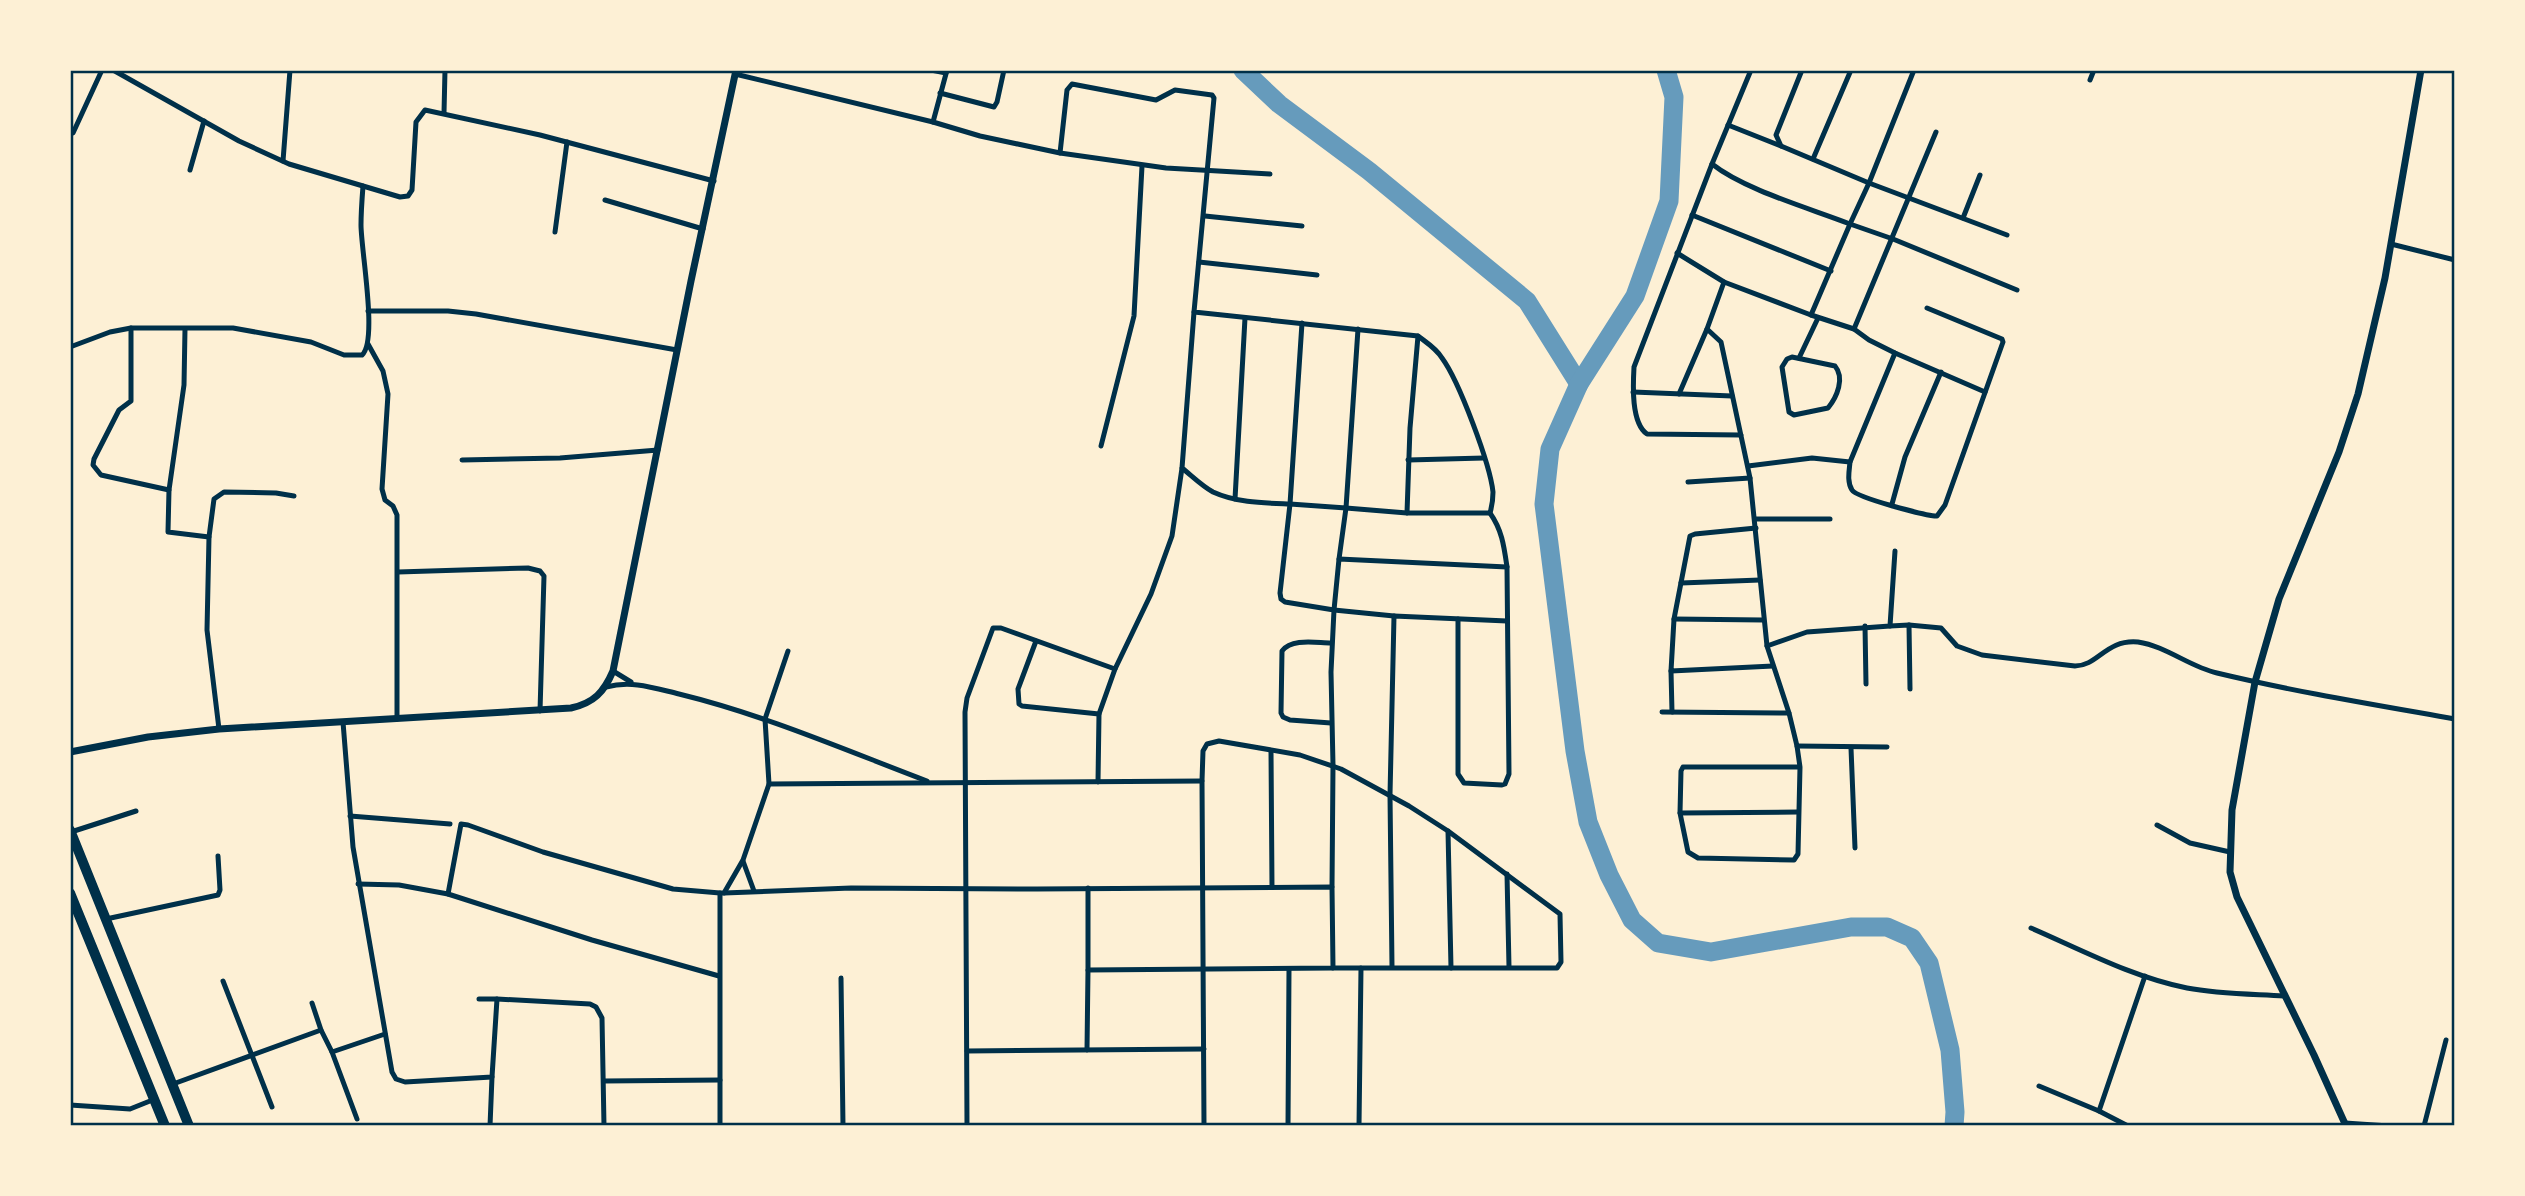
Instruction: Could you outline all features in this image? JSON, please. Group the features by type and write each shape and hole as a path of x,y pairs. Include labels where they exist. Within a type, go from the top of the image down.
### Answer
{"highway":[{"path":"70,831 189,1126"},
{"path":"70,893 165,1126"}],"street":[{"path":"70,134 73,133 102,70"},
{"path":"113,70 239,141 289,164 400,197 408,196 412,190 416,122 425,110 567,142 714,181"},
{"path":"283,161 290,70"},
{"path":"444,113 445,70"},
{"path":"931,70 947,71 933,122"},
{"path":"940,93 994,107 1004,70"},
{"path":"1741,435 1647,435 1641,429 1633,392 1634,367 1676,253 1751,70"},
{"path":"1781,146 1776,135 1802,70"},
{"path":"1813,159 1851,70"},
{"path":"1811,315 1869,183 1914,70"},
{"path":"2090,80 2094,70"},
{"path":"2389,1126 2345,1124 2237,897 2230,872 2230,852 2232,810 2255,682 2279,599 2327,484 2358,394 2370,347 2421,70"},
{"path":"70,752 148,737 219,729 540,711 581,706 592,701 606,687 613,671 736,72 980,136 1060,153 1142,166 1270,174"},
{"path":"1060,153 1067,90 1072,84 1156,100 1175,90 1209,94 1214,98 1182,468 1172,536 1151,594 1115,669 1099,714 1098,782"},
{"path":"190,170 204,121"},
{"path":"1728,125 1869,183 2007,235"},
{"path":"1854,329 1936,132"},
{"path":"555,232 567,142"},
{"path":"1712,164 1746,183 2017,290"},
{"path":"1101,446 1134,316 1142,166"},
{"path":"1963,218 1980,175"},
{"path":"70,347 110,332 131,328 233,328 311,342 344,355 362,355 369,344 360,226 363,186"},
{"path":"604,200 703,229"},
{"path":"1692,215 1830,271"},
{"path":"1205,216 1302,226"},
{"path":"2391,244 2455,260"},
{"path":"1676,253 1724,282 1854,329 1895,353 1985,392"},
{"path":"1199,262 1317,275"},
{"path":"1679,394 1707,330 1724,282"},
{"path":"1895,353 1850,463 1851,488 1856,495 1874,502 1892,504 1928,515 1941,514 2003,345 2002,339 1927,308"},
{"path":"368,311 448,311 476,314 677,350"},
{"path":"1194,312 1418,336 1432,346 1450,370 1485,458 1493,490 1490,513 1499,526 1507,567 1508,780 1502,785 1460,780 1458,619"},
{"path":"1235,499 1245,318"},
{"path":"1799,358 1818,318"},
{"path":"1302,323 1290,504 1280,593 1282,600 1334,610 1394,616 1507,621"},
{"path":"131,328 131,401 119,411 93,465 101,475 169,489"},
{"path":"185,329 184,384 169,489 168,532 209,537"},
{"path":"1333,968 1331,643 1346,509 1358,329"},
{"path":"1707,330 1721,342 1748,466 1767,646 1797,746 1800,767 1798,854 1794,860 1693,857 1686,849 1679,813 1681,771 1686,766 1800,767"},
{"path":"1406,513 1418,336"},
{"path":"369,344 383,371 388,394 382,489 385,500 393,506 397,515 397,719"},
{"path":"1799,358 1835,366 1839,371 1841,378 1828,408 1794,415 1787,410 1782,367 1787,359 1799,358"},
{"path":"1892,504 1905,457 1941,372"},
{"path":"1633,392 1732,396"},
{"path":"462,460 560,458 658,450"},
{"path":"1408,460 1485,458"},
{"path":"1748,466 1812,458 1850,463"},
{"path":"1182,468 1211,491 1235,499 1406,513 1490,513"},
{"path":"1688,482 1750,478"},
{"path":"219,729 206,630 209,537 213,503 220,494 294,496"},
{"path":"1755,519 1830,519"},
{"path":"1672,712 1674,619 1690,536 1756,528"},
{"path":"1891,626 1895,551"},
{"path":"1339,559 1507,567"},
{"path":"398,572 528,568 540,571 544,576 540,711"},
{"path":"1681,583 1760,580"},
{"path":"1392,967 1390,795 1394,616"},
{"path":"1674,619 1763,620"},
{"path":"1909,625 1910,688"},
{"path":"1767,646 1807,632 1909,625 1941,628 1957,646 1982,655 2075,666 2088,664 2118,643 2137,642 2160,648 2213,673 2455,719"},
{"path":"1865,626 1866,684"},
{"path":"967,1126 965,705 993,628 1001,628 1115,669"},
{"path":"1036,641 1018,689 1019,704 1099,714"},
{"path":"1331,643 1293,643 1282,651 1280,713 1290,720 1331,723"},
{"path":"720,1126 719,976 722,893 743,860 769,784 765,719 788,651"},
{"path":"1671,671 1773,666"},
{"path":"613,671 634,683 719,704 765,719 930,782"},
{"path":"606,687 634,683"},
{"path":"1662,712 1789,713"},
{"path":"343,722 358,884 392,1072 399,1081 492,1077"},
{"path":"1088,970 1204,970 1392,967 1554,968 1560,966 1562,921 1557,910 1448,831 1390,795 1333,765 1300,755 1219,741 1207,744 1203,751 1202,781 1204,887 1204,970 1204,1126"},
{"path":"1797,746 1887,747"},
{"path":"1851,748 1855,848"},
{"path":"1271,751 1272,887"},
{"path":"769,784 1202,781"},
{"path":"70,831 136,811"},
{"path":"1679,813 1798,812"},
{"path":"351,816 450,824"},
{"path":"448,894 461,824 543,852 620,872 673,890 722,893 851,888 1332,887"},
{"path":"2157,825 2190,843 2230,852"},
{"path":"1448,831 1451,968"},
{"path":"106,919 218,895 218,856"},
{"path":"743,860 754,891"},
{"path":"1507,874 1508,967"},
{"path":"358,884 399,885 448,894 592,940 719,976"},
{"path":"1087,1050 1088,888"},
{"path":"2031,928 2103,962 2196,990 2284,996"},
{"path":"1359,1126 1361,968"},
{"path":"1288,1126 1289,969"},
{"path":"2099,1111 2145,976"},
{"path":"841,978 843,1126"},
{"path":"223,981 272,1107"},
{"path":"479,999 590,1004 596,1007 602,1018 604,1126"},
{"path":"490,1126 497,999"},
{"path":"312,1003 358,1119"},
{"path":"171,1084 321,1030"},
{"path":"332,1052 385,1034"},
{"path":"2424,1126 2446,1040"},
{"path":"967,1051 1204,1049"},
{"path":"604,1082 720,1080"},
{"path":"2039,1086 2127,1126"},
{"path":"70,1105 130,1109 155,1099"}],"waterway":[{"path":"1243,70 1279,104 1369,171 1527,301 1579,384"},
{"path":"1666,70 1674,97 1669,201 1635,296 1579,384 1550,449 1544,504 1575,751 1588,822 1609,875 1632,920 1658,943 1711,952 1851,927 1887,927 1912,938 1929,963 1950,1050 1954,1126"}]}
